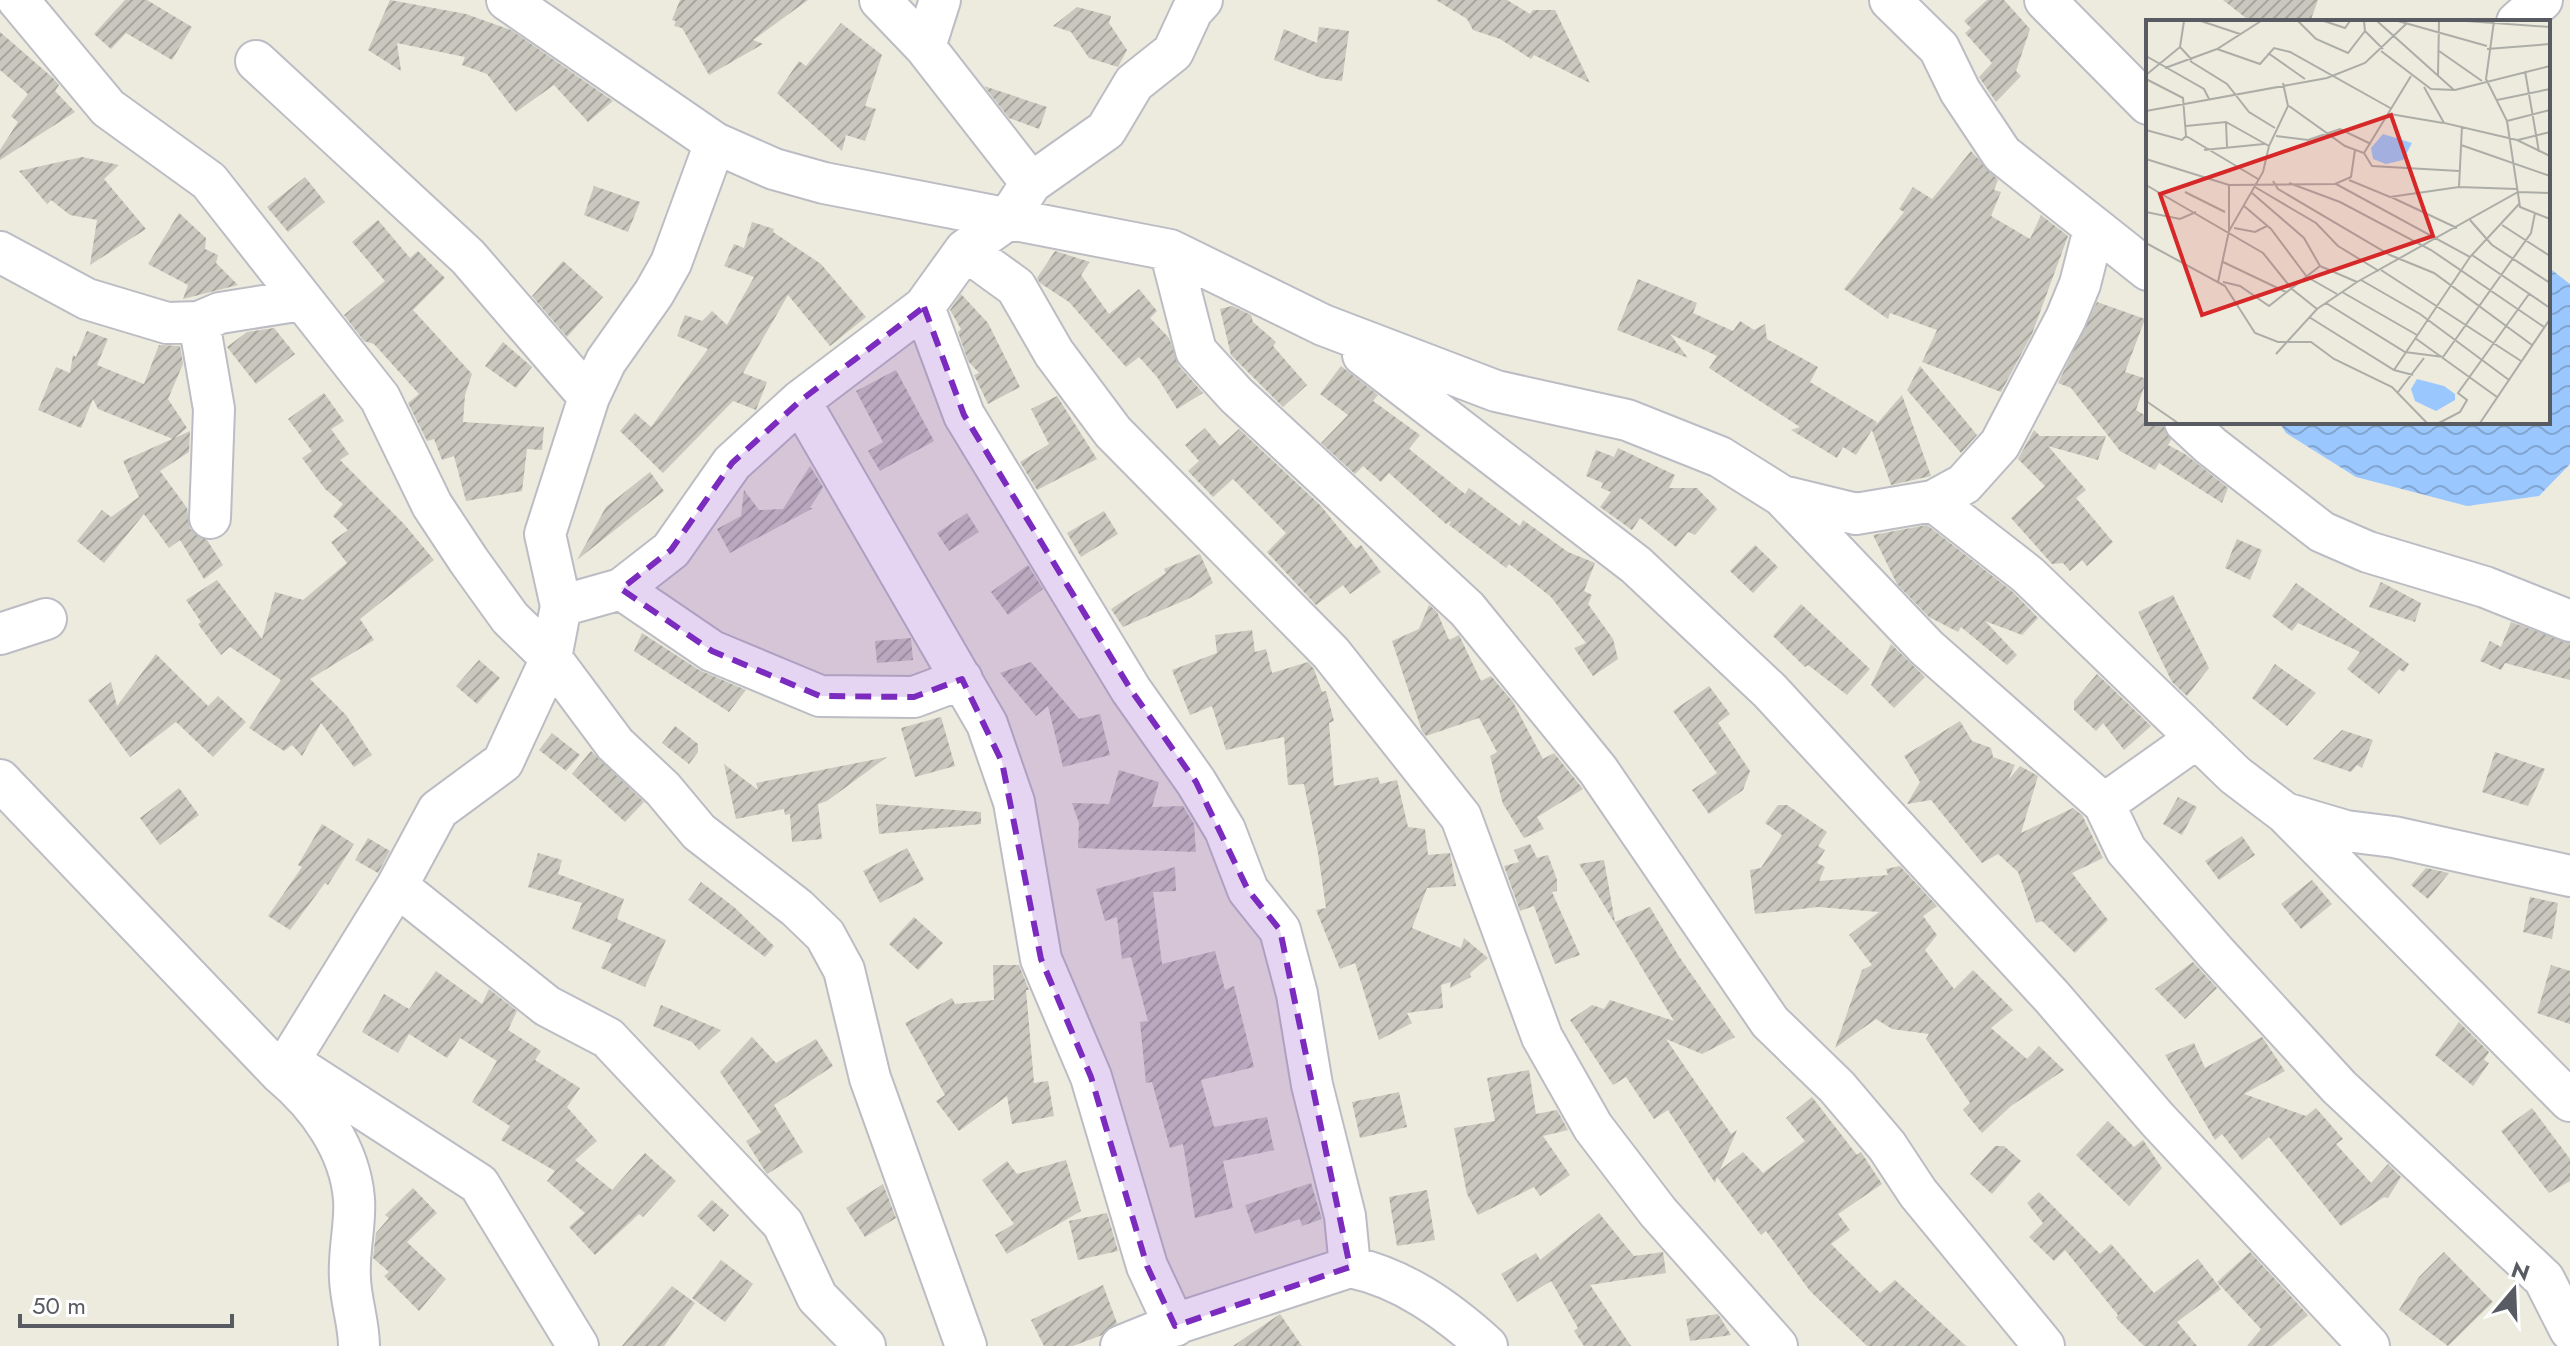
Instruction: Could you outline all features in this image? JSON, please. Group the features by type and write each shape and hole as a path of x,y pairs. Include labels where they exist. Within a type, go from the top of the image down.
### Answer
{"street":[{"path":"18,0 108,108 209,181 380,398 432,505 469,561 510,618 551,658 615,744 663,789 699,832 825,935 844,970 870,1078 966,1346"},
{"path":"507,0 715,143 774,169 824,183 1170,250 1323,325 1496,391 1627,420 1720,457 1782,496 1927,648 2104,804 2126,850 2216,953 2339,1087 2544,1279 2570,1330"},
{"path":"880,0 925,47 1031,183"},
{"path":"925,47 940,0"},
{"path":"561,606 621,589 671,550 732,463 800,401 924,307 965,250 1007,220 1031,183 1106,130 1134,83 1173,52 1192,11 1202,0"},
{"path":"1890,0 1939,48 1960,91 2002,154 2146,268"},
{"path":"2045,0 2146,102"},
{"path":"2519,20 2542,0"},
{"path":"256,61 468,257 589,397"},
{"path":"285,1068 397,886 438,810 503,762 551,658 561,606 545,534 589,397 606,361 671,263 715,143"},
{"path":"1782,496 1856,514 1933,501 1964,484 2000,444 2066,318 2080,284 2094,229"},
{"path":"965,250 1016,287 1054,353 1113,432 1331,653 1461,817 1542,1037 1593,1127 1658,1212 1777,1346"},
{"path":"1170,250 1196,351 1236,395 1467,609 1598,770 1770,1022 1837,1087 1887,1146 1918,1193 2044,1346"},
{"path":"0,252 52,283 119,311 167,323 199,322 220,313 302,300"},
{"path":"924,307 964,415 1131,690 1196,782 1225,830 1248,890 1280,930 1297,994 1312,1085 1345,1216 1350,1267"},
{"path":"199,322 214,409 210,518"},
{"path":"1323,325 1490,449 1636,565 1770,691 2052,997 2157,1119 2369,1346"},
{"path":"800,401 987,724 1014,802 1041,959 1091,1077 1147,1266 1185,1332"},
{"path":"2187,424 2234,465 2322,532 2368,552 2485,587 2570,621"},
{"path":"1933,501 2028,575 2235,775 2285,813 2344,877 2570,1101"},
{"path":"621,589 712,651 820,696 914,697 962,679"},
{"path":"0,634 46,619"},
{"path":"2104,804 2197,738"},
{"path":"0,780 285,1068 333,1134 348,1167 355,1201 349,1245 350,1281 359,1346"},
{"path":"2285,813 2346,831 2394,837 2570,876"},
{"path":"397,886 547,1006 608,1038 783,1224 817,1297 865,1346"},
{"path":"285,1068 479,1184 578,1346"},
{"path":"1121,1346 1185,1332 1350,1267 1376,1273 1417,1292 1487,1346"}],"highlighted area":[{"path":"924,307 964,415 1131,690 1196,782 1248,890 1280,930 1350,1267 1175,1326 1147,1266 1091,1077 1041,959 1002,762 962,679 914,697 820,696 712,651 621,589 671,550 732,463 800,401"}],"water":[{"path":"2550,269 2570,284 2570,464 2539,496 2467,506 2356,477 2286,433 2280,424 2550,424"}],"building":[{"path":"125,0 147,0 192,27 172,60 126,33 111,49 94,34"},
{"path":"390,0 466,14 511,30 613,101 588,122 554,85 516,112 487,74 462,65 465,57 397,43 401,71 368,50"},
{"path":"680,0 808,0 753,40 763,44 709,75 682,28 674,26 676,21 672,20"},
{"path":"1436,0 1507,0 1530,14 1533,10 1555,10 1590,83 1534,55 1531,59 1500,39 1473,30 1467,19"},
{"path":"1987,0 2004,0 2030,29 2016,71 2021,76 1996,102 1979,77 1992,63 1965,33 1971,28 1964,21"},
{"path":"2223,0 2318,0 2311,20 2248,20"},
{"path":"1077,7 1111,16 1109,23 1127,50 1118,67 1089,58 1071,32 1053,26"},
{"path":"841,23 882,55 865,106 876,109 865,141 846,135 842,151 777,93 799,61 806,66"},
{"path":"1319,27 1349,31 1342,81 1321,78 1274,60 1284,29 1317,43"},
{"path":"0,32 53,78 59,85 55,91 75,112 0,160 0,150 18,122 11,116 28,94 0,70"},
{"path":"984,86 1047,107 1039,129 1009,118"},
{"path":"1971,151 1998,180 1994,190 2001,192 1991,216 2030,239 2041,215 2068,236 2032,334 2001,392 1922,362 1937,330 1890,313 1888,319 1844,289 1904,212 1899,209 1913,187 1932,199"},
{"path":"82,157 119,165 104,179 146,229 90,265 97,220 70,215 51,200 47,204 19,171"},
{"path":"305,177 325,202 288,232 267,207"},
{"path":"594,186 640,202 628,232 584,215"},
{"path":"179,213 206,238 205,249 218,255 216,263 238,285 183,299 188,285 148,264"},
{"path":"378,220 410,258 418,251 445,278 413,310 472,374 465,395 463,422 544,427 542,450 527,449 522,491 466,501 454,456 442,460 434,439 427,441 408,403 419,394 374,344 364,341 344,315 385,281 352,242"},
{"path":"752,222 774,229 773,232 821,264 866,317 830,346 788,295 743,373 767,382 756,410 733,401 663,473 620,431 635,413 651,427 708,349 677,336 685,315 702,321 712,311 727,325 754,277 724,266 734,244 744,248"},
{"path":"1055,251 1090,262 1081,275 1109,314 1139,289 1157,311 1150,318 1169,338 1179,366 1203,393 1177,409 1157,377 1139,357 1126,367 1069,302 1040,283 1037,278"},
{"path":"563,261 603,297 567,337 532,296"},
{"path":"1638,279 1697,303 1693,313 1733,331 1740,321 1754,330 1765,324 1767,339 1818,367 1810,382 1877,422 1875,426 1902,395 1931,476 1891,485 1872,430 1856,455 1843,447 1837,458 1791,430 1800,427 1709,368 1717,356 1670,334 1688,358 1617,330"},
{"path":"961,294 988,323 1020,387 988,404 974,375 979,373 968,361 958,332 961,329 950,310"},
{"path":"2097,302 2145,319 2125,372 2146,379 2136,410 2146,416 2146,424 2163,425 2171,440 2168,445 2185,454 2228,488 2222,503 2159,463 2155,470 2120,451 2071,388 2058,383"},
{"path":"1232,306 1251,315 1253,322 1276,342 1273,346 1307,385 1283,407 1231,355 1220,309"},
{"path":"274,328 295,354 256,384 227,347 247,332"},
{"path":"87,331 108,339 97,365 144,384 159,345 180,346 183,364 168,399 187,428 173,439 98,409 93,399 81,428 38,410 56,367 70,373 73,355 76,357"},
{"path":"503,342 532,367 516,388 485,366"},
{"path":"1341,366 1378,395 1373,401 1420,435 1409,449 1465,494 1469,488 1520,526 1523,520 1568,552 1595,563 1584,591 1592,595 1588,604 1613,639 1618,659 1593,676 1574,648 1586,643 1551,597 1509,564 1506,568 1449,525 1451,521 1446,524 1389,473 1381,482 1363,466 1355,474 1321,443 1348,415 1320,394"},
{"path":"1920,366 1977,435 1961,453 1907,390"},
{"path":"896,370 934,441 880,471 868,451 883,442 856,391"},
{"path":"324,393 344,421 331,429 349,454 340,460 404,524 434,560 360,619 374,640 310,679 346,715 372,755 354,767 321,723 302,756 292,745 284,751 249,728 281,680 230,647 221,655 198,624 201,622 186,600 217,580 262,639 275,592 303,600 347,563 331,542 348,530 333,516 343,504 325,489 302,458 312,451 288,419"},
{"path":"1057,396 1097,459 1037,490 1020,462 1049,444 1031,409"},
{"path":"1205,428 1220,446 1239,429 1321,506 1356,549 1361,545 1381,572 1350,594 1343,585 1316,605 1267,552 1286,533 1233,479 1213,497 1188,471 1199,461 1185,445"},
{"path":"2034,430 2040,436 2106,436 2098,460 2048,446 2086,490 2076,498 2113,542 2087,566 2082,560 2070,571 2063,563 2052,564 2011,518 2045,486 2018,459"},
{"path":"190,431 189,452 160,471 187,508 190,529 207,540 223,565 204,579 180,540 169,548 144,514 104,563 77,541 102,510 111,517 139,497 123,461"},
{"path":"1618,448 1675,475 1669,488 1697,488 1717,509 1695,535 1688,532 1676,547 1640,518 1632,530 1600,507 1611,492 1601,488 1603,483 1586,476 1596,450 1614,457"},
{"path":"810,466 823,487 810,508 813,508 730,553 717,529 741,516 744,490 759,510 783,509"},
{"path":"650,472 664,491 577,560 606,507"},
{"path":"1104,511 1118,534 1081,557 1067,533"},
{"path":"967,513 979,532 949,551 937,533"},
{"path":"1927,525 2013,592 2038,618 2022,635 1985,621 2017,655 2007,665 1961,627 1958,632 1929,617 1897,584 1873,535"},
{"path":"2237,539 2262,550 2250,580 2225,568"},
{"path":"1755,545 1778,567 1753,593 1730,571"},
{"path":"1200,554 1213,583 1190,598 1123,627 1111,609 1166,573 1164,569"},
{"path":"1028,565 1043,589 1008,615 991,592"},
{"path":"2381,582 2421,603 2415,622 2369,607"},
{"path":"2296,583 2409,664 2404,672 2399,669 2379,694 2347,669 2360,652 2298,623 2292,631 2272,616"},
{"path":"2173,595 2209,668 2187,696 2172,682 2138,612"},
{"path":"1801,604 1870,669 1847,695 1808,665 1805,667 1773,636"},
{"path":"1429,605 1437,612 1449,640 1459,635 1481,681 1491,676 1513,702 1543,759 1554,753 1583,789 1537,817 1544,829 1524,838 1503,804 1490,756 1497,752 1479,718 1426,736 1422,731 1392,641 1419,629"},
{"path":"2511,622 2570,643 2570,680 2505,663 2501,670 2480,661 2490,641 2501,647"},
{"path":"1252,630 1255,652 1266,649 1272,673 1308,662 1314,669 1322,692 1326,691 1334,721 1329,723 1334,786 1378,777 1380,784 1397,780 1408,827 1425,829 1428,855 1450,853 1456,886 1427,888 1412,928 1461,948 1464,938 1488,958 1470,973 1471,977 1450,988 1451,982 1441,985 1443,1008 1407,1013 1412,1023 1379,1040 1355,963 1340,969 1316,910 1326,908 1318,853 1304,784 1288,785 1284,737 1226,750 1212,706 1190,715 1172,670 1217,653 1215,635"},
{"path":"642,633 699,670 746,690 729,712 634,651"},
{"path":"911,638 913,660 877,663 875,641"},
{"path":"1891,644 1925,677 1894,708 1871,685"},
{"path":"156,654 208,706 218,696 246,722 213,757 176,722 130,757 88,700 111,682 117,706"},
{"path":"479,660 500,678 477,704 456,686"},
{"path":"1031,662 1079,719 1100,714 1110,755 1063,767 1048,706 1036,716 1000,673"},
{"path":"2275,664 2316,693 2287,726 2252,698"},
{"path":"2097,674 2151,726 2124,750 2103,723 2096,731 2074,710 2074,701"},
{"path":"1709,686 1730,714 1718,723 1750,771 1743,790 1709,814 1692,790 1717,773 1673,711"},
{"path":"941,717 955,766 915,777 901,728"},
{"path":"1960,721 1972,741 1991,748 1993,757 2015,765 2008,780 2020,766 2038,776 2021,833 2073,808 2082,815 2103,858 2072,873 2108,920 2075,953 2042,921 2036,923 2018,872 1998,854 1982,863 1931,800 1907,804 1920,782 1904,756"},
{"path":"675,726 698,744 698,752 689,764 662,743"},
{"path":"2342,730 2373,740 2362,768 2357,765 2351,772 2313,759"},
{"path":"552,733 580,755 566,771 539,750"},
{"path":"591,751 644,802 625,822 572,774"},
{"path":"2495,752 2545,769 2528,806 2482,792"},
{"path":"887,757 827,801 818,804 822,839 792,842 790,814 785,815 784,809 736,819 724,764 758,790 756,783"},
{"path":"1119,770 1159,782 1152,807 1183,806 1194,824 1196,852 1078,848 1079,823 1072,803 1109,804"},
{"path":"179,788 199,815 160,845 140,818"},
{"path":"2178,797 2197,807 2182,835 2163,824"},
{"path":"876,804 981,812 981,824 879,834"},
{"path":"1778,805 1787,805 1827,832 1818,846 1825,850 1817,863 1825,867 1819,881 1888,875 1886,869 1900,866 1937,906 1923,916 1937,935 1925,950 1954,989 1973,970 2013,1010 1991,1028 2027,1059 2039,1046 2064,1070 2011,1106 1982,1133 1963,1110 1970,1103 1926,1039 1929,1034 1892,1029 1876,1019 1835,1048 1862,970 1872,965 1849,935 1879,912 1818,907 1755,914 1750,870 1761,868 1782,835 1765,823"},
{"path":"322,824 354,844 328,885 325,883 290,930 268,916 302,867 298,865"},
{"path":"2242,836 2255,855 2219,880 2205,861"},
{"path":"368,838 390,851 378,873 355,860"},
{"path":"1530,844 1537,858 1548,855 1557,880 1557,891 1552,892 1580,955 1555,964 1534,906 1520,911 1504,866 1519,862 1514,850"},
{"path":"907,848 924,880 880,903 863,871"},
{"path":"538,853 562,860 558,874 624,899 617,919 666,940 645,987 601,968 612,944 572,929 582,903 528,887"},
{"path":"1604,860 1615,922 1650,907 1678,955 1735,1037 1702,1054 1666,1039 1731,1134 1737,1130 1720,1170 1743,1152 1763,1173 1805,1141 1786,1118 1812,1097 1857,1155 1861,1152 1882,1184 1838,1214 1850,1230 1831,1244 1880,1293 1895,1280 1966,1346 1867,1346 1810,1291 1766,1231 1761,1235 1717,1177 1715,1183 1668,1110 1654,1119 1626,1077 1613,1085 1570,1020 1592,1005 1604,1009 1610,1000 1674,1021 1579,864"},
{"path":"1175,867 1176,891 1153,892 1162,964 1215,951 1225,990 1234,986 1254,1067 1201,1080 1214,1127 1267,1117 1274,1150 1223,1161 1233,1208 1195,1218 1183,1144 1170,1148 1152,1082 1146,1083 1140,1022 1148,1021 1131,957 1122,959 1117,917 1105,921 1096,889"},
{"path":"2426,868 2449,873 2428,899 2411,885"},
{"path":"2312,880 2332,904 2301,929 2281,904"},
{"path":"701,882 734,907 774,946 765,957 688,900"},
{"path":"2530,897 2558,903 2552,939 2523,932"},
{"path":"914,917 943,943 918,970 889,944"},
{"path":"2193,962 2217,988 2185,1019 2155,989"},
{"path":"993,965 1019,965 1029,990 1026,990 1034,1083 1048,1081 1054,1116 1012,1124 1007,1096 959,1131 936,1101 945,1095 905,1023 952,998 955,1004 994,1000"},
{"path":"2551,965 2570,971 2570,1024 2537,1013"},
{"path":"436,971 482,1004 489,989 517,1011 508,1030 541,1051 535,1060 580,1088 567,1107 597,1141 575,1160 612,1190 645,1153 676,1181 643,1217 639,1214 595,1255 569,1227 585,1213 547,1181 555,1171 501,1140 510,1126 472,1102 497,1061 460,1038 447,1058 409,1034 398,1053 362,1032 384,994 409,1009"},
{"path":"661,1005 721,1030 699,1050 692,1042 653,1026"},
{"path":"2459,1022 2489,1052 2484,1060 2489,1063 2473,1086 2435,1055"},
{"path":"752,1037 776,1063 816,1039 833,1066 774,1105 803,1152 767,1174 746,1141 761,1132 720,1072"},
{"path":"2262,1037 2285,1071 2244,1094 2306,1116 2316,1108 2343,1139 2336,1144 2371,1183 2388,1164 2401,1177 2388,1198 2384,1197 2341,1226 2269,1137 2242,1160 2222,1134 2215,1140 2165,1055 2194,1043 2205,1068"},
{"path":"1529,1070 1536,1114 1557,1110 1568,1130 1543,1136 1570,1175 1540,1196 1534,1187 1478,1215 1467,1194 1454,1128 1495,1121 1487,1078"},
{"path":"1399,1092 1407,1127 1360,1138 1352,1102"},
{"path":"2532,1108 2570,1159 2570,1181 2549,1193 2501,1131"},
{"path":"2108,1121 2134,1147 2143,1140 2162,1168 2129,1206 2076,1155"},
{"path":"1995,1146 2004,1146 2021,1161 1992,1194 1970,1174"},
{"path":"1066,1160 1081,1211 1007,1254 995,1235 1014,1224 982,1180 1007,1161 1017,1174"},
{"path":"1311,1183 1322,1219 1302,1226 1300,1219 1255,1234 1245,1205"},
{"path":"883,1184 896,1218 865,1237 846,1208"},
{"path":"413,1188 437,1213 407,1242 446,1279 419,1311 384,1276 389,1272 373,1258 376,1233 389,1218 385,1215"},
{"path":"1427,1190 1435,1240 1397,1246 1389,1197"},
{"path":"2039,1192 2100,1254 2111,1244 2154,1293 2198,1259 2221,1289 2177,1322 2197,1346 2144,1346 2116,1318 2118,1315 2065,1250 2054,1261 2029,1237 2043,1223 2027,1203"},
{"path":"712,1200 729,1215 714,1232 697,1216"},
{"path":"1107,1213 1118,1251 1078,1260 1069,1221"},
{"path":"1599,1213 1634,1256 1663,1252 1666,1273 1590,1285 1631,1346 1584,1346 1574,1331 1578,1328 1551,1281 1517,1302 1501,1274 1536,1253 1540,1260"},
{"path":"2250,1252 2308,1315 2272,1346 2247,1346 2261,1329 2217,1282"},
{"path":"2444,1252 2493,1302 2448,1346 2399,1310 2419,1277"},
{"path":"721,1260 753,1284 725,1322 692,1298"},
{"path":"1103,1285 1117,1323 1102,1335 1073,1346 1044,1346 1031,1320"},
{"path":"672,1286 695,1303 664,1346 622,1346"},
{"path":"1280,1314 1302,1346 1233,1346"},
{"path":"1718,1314 1731,1335 1690,1341 1686,1319"}]}
